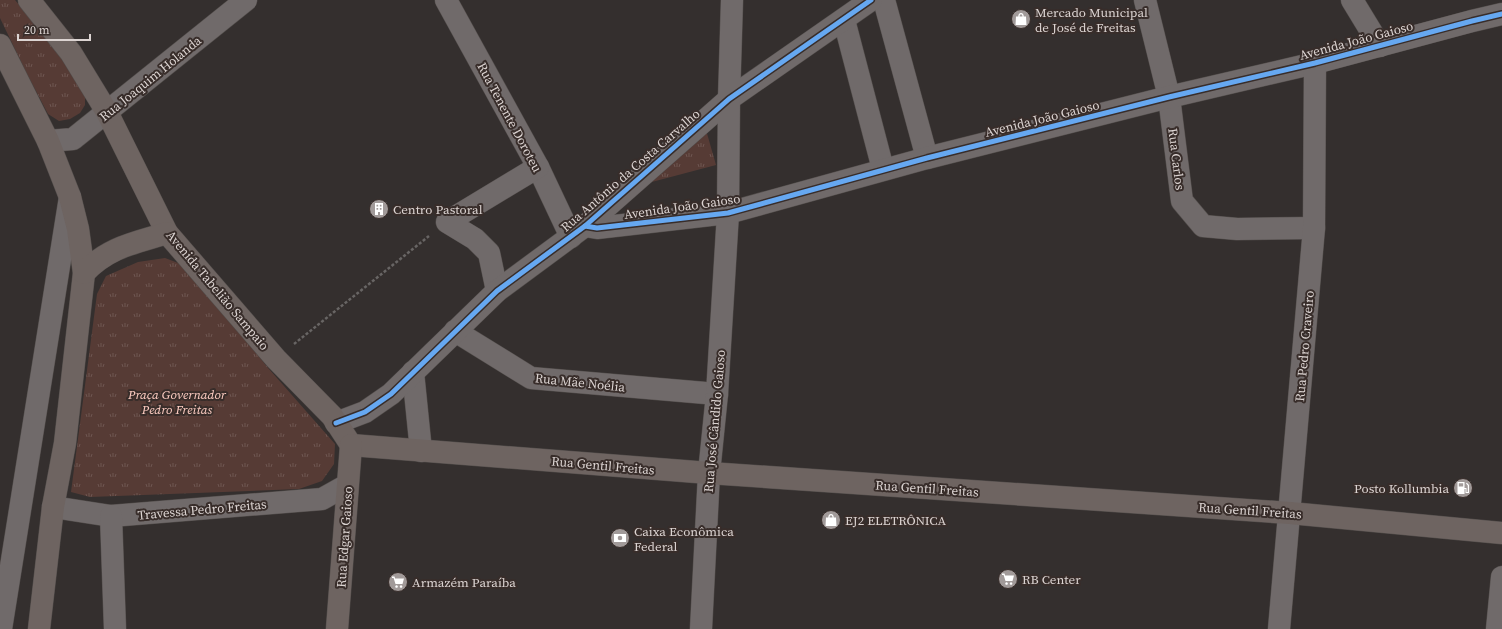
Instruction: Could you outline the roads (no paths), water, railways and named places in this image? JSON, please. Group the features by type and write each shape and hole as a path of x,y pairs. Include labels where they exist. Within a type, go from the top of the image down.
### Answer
{"main road":[{"name":"Avenida Tabelião Sampaio","path":"29,0 71,53 107,112 168,232 276,359 332,416 351,445"},
{"path":"0,46 48,142 70,198 78,228 84,273 65,443 53,507 39,629"},
{"path":"84,273 93,262 112,250 168,232"},
{"name":"Rua Gentil Freitas","path":"351,445 709,473 1290,513 1502,533"},
{"name":"Rua Edgar Gaioso","path":"338,629 351,445"}],"street":[{"name":"Rua Joaquim Holanda","path":"48,142 73,139 246,0"},
{"name":"Rua Tenente Doroteu","path":"446,0 538,167 578,232"},
{"name":"Rua José Cândido Gaioso","path":"701,629 709,473 717,394 728,213 732,0"},
{"name":"Rua Antônio da Costa Carvalho","path":"336,423 365,412 391,394 497,290 578,232 729,98 871,0"},
{"path":"884,0 927,158"},
{"name":"Rua Carlos","path":"1145,0 1169,97 1182,201 1202,226 1237,229 1314,228"},
{"path":"1352,0 1380,46"},
{"path":"1472,21 1495,0"},
{"name":"Avenida João Gaioso","path":"578,232 597,228 728,213 883,169 1169,97 1315,63 1502,14"},
{"path":"844,20 883,169"},
{"name":"Rua Pedro Craveiro","path":"1279,629 1314,228 1315,63"},
{"path":"497,290 489,253 475,239 447,222 538,167"},
{"path":"1,629 4,583 70,198"},
{"name":"Rua Mãe Noélia","path":"455,331 531,378 717,394"},
{"path":"413,372 421,451"},
{"name":"Travessa Pedro Freitas","path":"53,507 111,516 322,499 347,485"},
{"path":"111,516 115,629"},
{"path":"1497,629 1502,577"}],"place":[{"name":"Mercado Municipal de José de Freitas","path":"1021,19"},
{"name":"Centro Pastoral","path":"379,209"},
{"name":"Posto Kollumbia","path":"1463,488"},
{"name":"EJ2 ELETRÔNICA","path":"831,520"},
{"name":"Caixa Econômica Federal","path":"620,538"},
{"name":"RB Center","path":"1008,579"},
{"name":"Armazém Paraíba","path":"398,582"}],"park label":[{"name":"Praça Governador Pedro Freitas","path":"177,402"}]}
